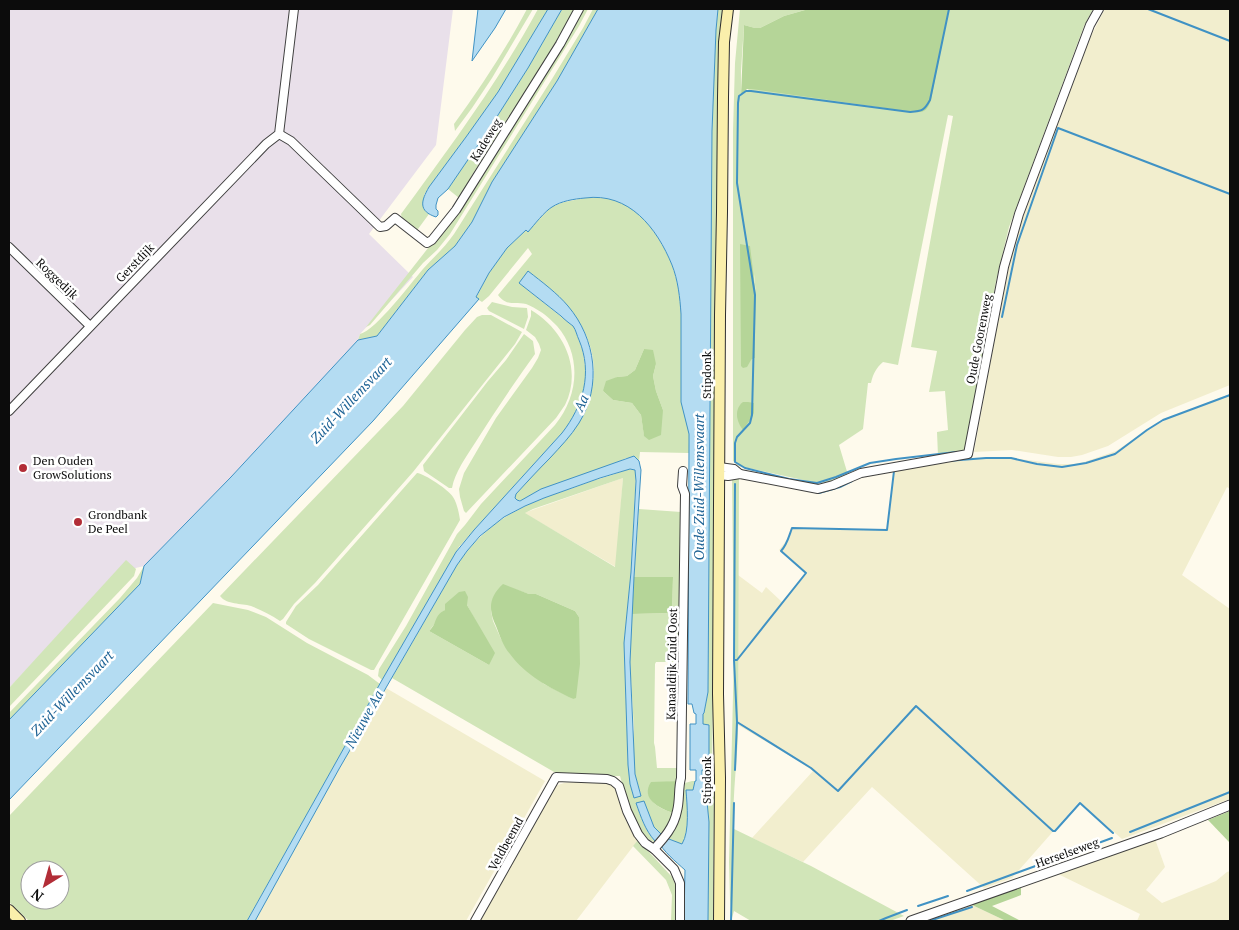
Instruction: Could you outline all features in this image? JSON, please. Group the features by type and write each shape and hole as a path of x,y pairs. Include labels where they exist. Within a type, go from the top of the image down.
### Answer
{"main road":[{"name":"Stipdonk","path":"719,921 720,315 724,42 728,9"},
{"path":"9,910 20,921"}],"street":[{"path":"279,134 294,9"},
{"name":"Kadeweg","path":"279,134 291,142 380,227 386,226 395,218 427,243 432,240 456,210 560,44 579,9"},
{"name":"Oude Goorenweg","path":"719,471 734,469 740,474 818,489 833,485 860,473 968,454 1004,267 1019,214 1090,25 1099,9"},
{"name":"Gerstdijk","path":"9,411 266,144 279,134"},
{"name":"Roggedijk","path":"9,247 90,326"},
{"name":"Kanaaldijk Zuid Oost","path":"654,849 672,827 677,812 681,778 685,494 682,486 683,471"},
{"name":"Veldbeemd","path":"475,921 556,777 607,779 613,781 619,786 638,834 645,843 654,849"},
{"name":"Herselseweg","path":"911,921 1161,833 1230,805"},
{"path":"654,849 674,869 680,883 680,921"}],"shaded area":[{"path":"9,9 453,9 436,145 369,234 413,277 360,334 358,340 231,477 144,566 119,572 9,688"},
{"path":"1105,9 1230,9 1230,385 1161,413 1108,446 1082,455 1058,457 1012,450 974,452 1015,239 1090,38"},
{"path":"1230,394 1230,489 1227,487 1182,575 1230,609 1230,799 1122,839 1079,802 1012,878 984,888 872,787 803,862 752,838 813,771 738,725 738,575 762,593 766,587 782,602 806,573 779,550 790,536 791,527 799,529 887,529 894,470 993,458 1013,458 1058,464 1084,462 1116,451 1171,417"},
{"path":"623,478 616,567 524,513 617,480"},
{"path":"386,688 545,781 466,921 255,921 339,769"},
{"path":"607,781 616,788 625,819 638,840 576,921 479,921 555,786 564,783"},
{"path":"1155,839 1165,867 1146,890 1162,903 1216,881 1230,871 1230,921 1137,921 1140,914 1058,873"},
{"path":"970,904 1006,921 924,921"}],"green space":[{"path":"527,9 533,9 492,78 455,131 454,124 493,68"},
{"path":"538,9 548,9 498,92 424,195 426,212 429,214 418,229 414,230 402,219 401,214 456,139 507,62"},
{"path":"562,9 575,9 459,198 448,189 528,68"},
{"path":"581,9 588,9 450,234 370,325 366,327 432,243"},
{"path":"593,9 598,9 557,81 492,182 472,222 455,246 428,270 377,336 358,340 360,334 375,324 393,305 454,234 552,79"},
{"path":"718,9 725,9 712,771 709,775 703,776 702,770 708,770 703,713 708,692 712,131"},
{"path":"740,9 822,9 805,10 784,16 760,28 744,25 741,95 749,89 944,33 949,9 1093,9 1084,26 1009,227 996,281 965,452 938,456 937,432 948,430 945,391 929,392 937,351 911,347 953,116 948,115 898,365 883,362 877,369 871,383 868,383 863,429 839,445 848,475 829,482 817,483 739,466 733,461 733,131 735,63","holes":["754,274 756,295 755,358 751,360"]},
{"path":"949,9 928,107 922,112 913,112 751,89 747,89 741,95 744,25 760,28 784,16 805,10"},
{"path":"590,197 617,201 633,209 646,221 666,252 675,274 680,302 689,453 640,452 639,461 626,458 612,465 541,489 522,500 515,498 516,494 571,433 585,409 592,386 594,364 589,343 580,323 549,287 528,272 519,283 574,327 583,352 586,373 583,394 573,418 562,433 459,547 382,680 378,676 379,669 406,626 457,534 481,504 555,425 569,401 573,389 574,362 565,337 557,326 539,311 526,304 504,301 498,295 532,254 528,248 489,296 482,302 476,298 489,273 507,248 526,230 528,231 551,207 564,202","holes":["644,349 656,364 653,376 663,410 644,435 641,415 632,403 613,400 603,391 617,377 627,376 635,370"]},
{"path":"740,244 750,246 756,295 755,358 751,360 747,367 743,368 741,366"},
{"path":"492,302 512,307 527,308 528,317 524,329 489,311 487,308"},
{"path":"531,310 552,328 561,339 567,351 572,377 570,391 565,405 556,418 466,513 459,489 464,473 496,418 532,368 541,350 535,337 526,330"},
{"path":"491,315 522,332 515,344 413,472 315,583 294,604 283,619 280,621 251,606 223,599 220,596 403,406 465,330 477,317"},
{"path":"524,334 533,341 535,354 465,459 452,488 449,488 424,471 423,465 506,360"},
{"path":"644,349 653,350 656,364 653,376 663,410 661,435 649,440 644,436 641,415 632,403 613,400 603,391 606,381 627,376 635,370"},
{"path":"743,402 754,403 754,413 743,430 739,423 737,412"},
{"path":"628,469 635,470 636,473 631,572 624,643 628,765 634,798 641,795 635,774 633,746 634,729 630,662 632,614 672,613 673,578 634,577 639,509 681,512 680,662 656,662 655,664 654,743 657,768 679,768 678,781 667,782 648,790 653,802 673,813 671,823 661,836 654,827 647,810 636,803 654,842 641,832 636,823 620,776 561,776 392,678 457,565 481,536 508,516 538,500","holes":["623,478 615,567 525,513 533,509","511,588 529,594 536,594 575,611 579,617 573,699 544,684 501,639 491,611","467,605 490,645 489,665 429,631 445,610"]},
{"path":"417,473 431,479 451,494 457,505 460,520 374,670 371,670 309,639 286,624 286,622 296,606 318,585"},
{"path":"732,478 739,478 738,733 734,829 811,866 904,916 890,921 751,921 734,911 732,918 729,862 734,653"},
{"path":"126,560 136,569 134,576 9,707 9,688"},
{"path":"144,566 140,584 9,720 9,713 120,598 137,578"},
{"path":"634,577 673,577 672,613 632,614"},
{"path":"503,584 529,594 536,594 575,611 579,617 580,664 576,698 573,699 530,675 505,648 493,620 491,609 495,594"},
{"path":"465,591 468,597 467,605 495,653 489,665 429,631 437,617 445,610 445,604 459,592"},
{"path":"213,603 248,610 266,617 307,643 368,675 380,684 247,921 29,921 9,902 9,816"},
{"path":"678,781 673,813 657,805 649,798 648,788 651,782"},
{"path":"695,781 693,790 686,790 687,825 685,839 680,844 668,838 679,819 683,786 685,783"},
{"path":"705,781 711,781 714,787 713,921 708,921 709,822"},
{"path":"1230,811 1230,843 1208,820"},
{"path":"638,840 672,877 678,891 678,921 671,921 672,895 666,880 633,846"},
{"path":"1021,886 1021,895 992,906 1021,921 1006,921 970,904"}],"water":[{"path":"478,9 506,9 472,61"},
{"path":"548,9 562,9 528,68 491,126 448,189 438,198 436,209 438,215 436,217 430,215 426,212 423,205 424,197 429,187 498,92"},
{"path":"598,9 718,9 712,131 708,692 703,714 703,724 709,725 709,770 702,770 702,781 705,781 709,822 708,921 684,921 685,870 652,837 636,803 644,801 654,827 661,836 682,844 685,839 687,825 686,790 693,790 696,781 696,770 690,770 690,724 696,724 696,714 692,704 688,704 689,434 681,402 681,314 678,289 674,271 666,251 649,226 628,207 615,201 601,198 576,199 556,205 549,209 528,232 526,230 507,248 489,273 476,297 479,299 373,421 9,800 9,720 140,584 144,566 231,477 358,340 377,336 428,270 455,246 472,222 492,182 557,81"},
{"path":"528,271 559,297 577,319 585,333 590,348 593,378 591,394 579,423 516,494 515,498 520,501 541,489 634,456 639,461 641,470 630,662 635,774 641,796 634,798 628,765 624,643 631,572 636,481 635,470 630,469 525,506 504,517 480,536 467,551 457,565 339,769 255,921 247,921 456,552 562,433 575,412 584,389 585,377 583,352 579,340 573,326 519,283"}],"waterway":[{"path":"949,9 930,100 922,110 910,112 751,91 746,91 739,96 737,183 755,295 752,415 750,423 737,437 735,443 735,462 745,468 789,479 817,483 870,463 956,452"},
{"path":"1148,9 1230,41"},
{"path":"1002,317 1017,245 1058,128 1230,194"},
{"path":"947,461 1011,458 1062,467 1086,463 1115,454 1163,420 1230,395"},
{"path":"735,770 737,722 734,660 737,660 806,573 781,551 792,528 887,530 894,471"},
{"path":"819,493 840,487 852,481"},
{"path":"734,659 735,484"},
{"path":"737,722 811,768 838,791 916,706 1053,831 1080,803 1113,833"},
{"path":"1130,832 1230,792"},
{"path":"731,921 734,803"},
{"path":"967,891 1112,838"},
{"path":"918,906 948,896"},
{"path":"929,921 972,907"},
{"path":"879,921 907,910"}],"place":[{"name":"Den Ouden GrowSolutions","path":"23,468"},
{"name":"Grondbank De Peel","path":"78,522"}],"water label":[{"name":"Zuid-Willemsvaart","path":"351,400"},
{"name":"Aa","path":"581,403"},
{"name":"Oude Zuid-Willemsvaart","path":"699,487"},
{"name":"Zuid-Willemsvaart","path":"72,693"},
{"name":"Nieuwe Aa","path":"364,719"}]}
